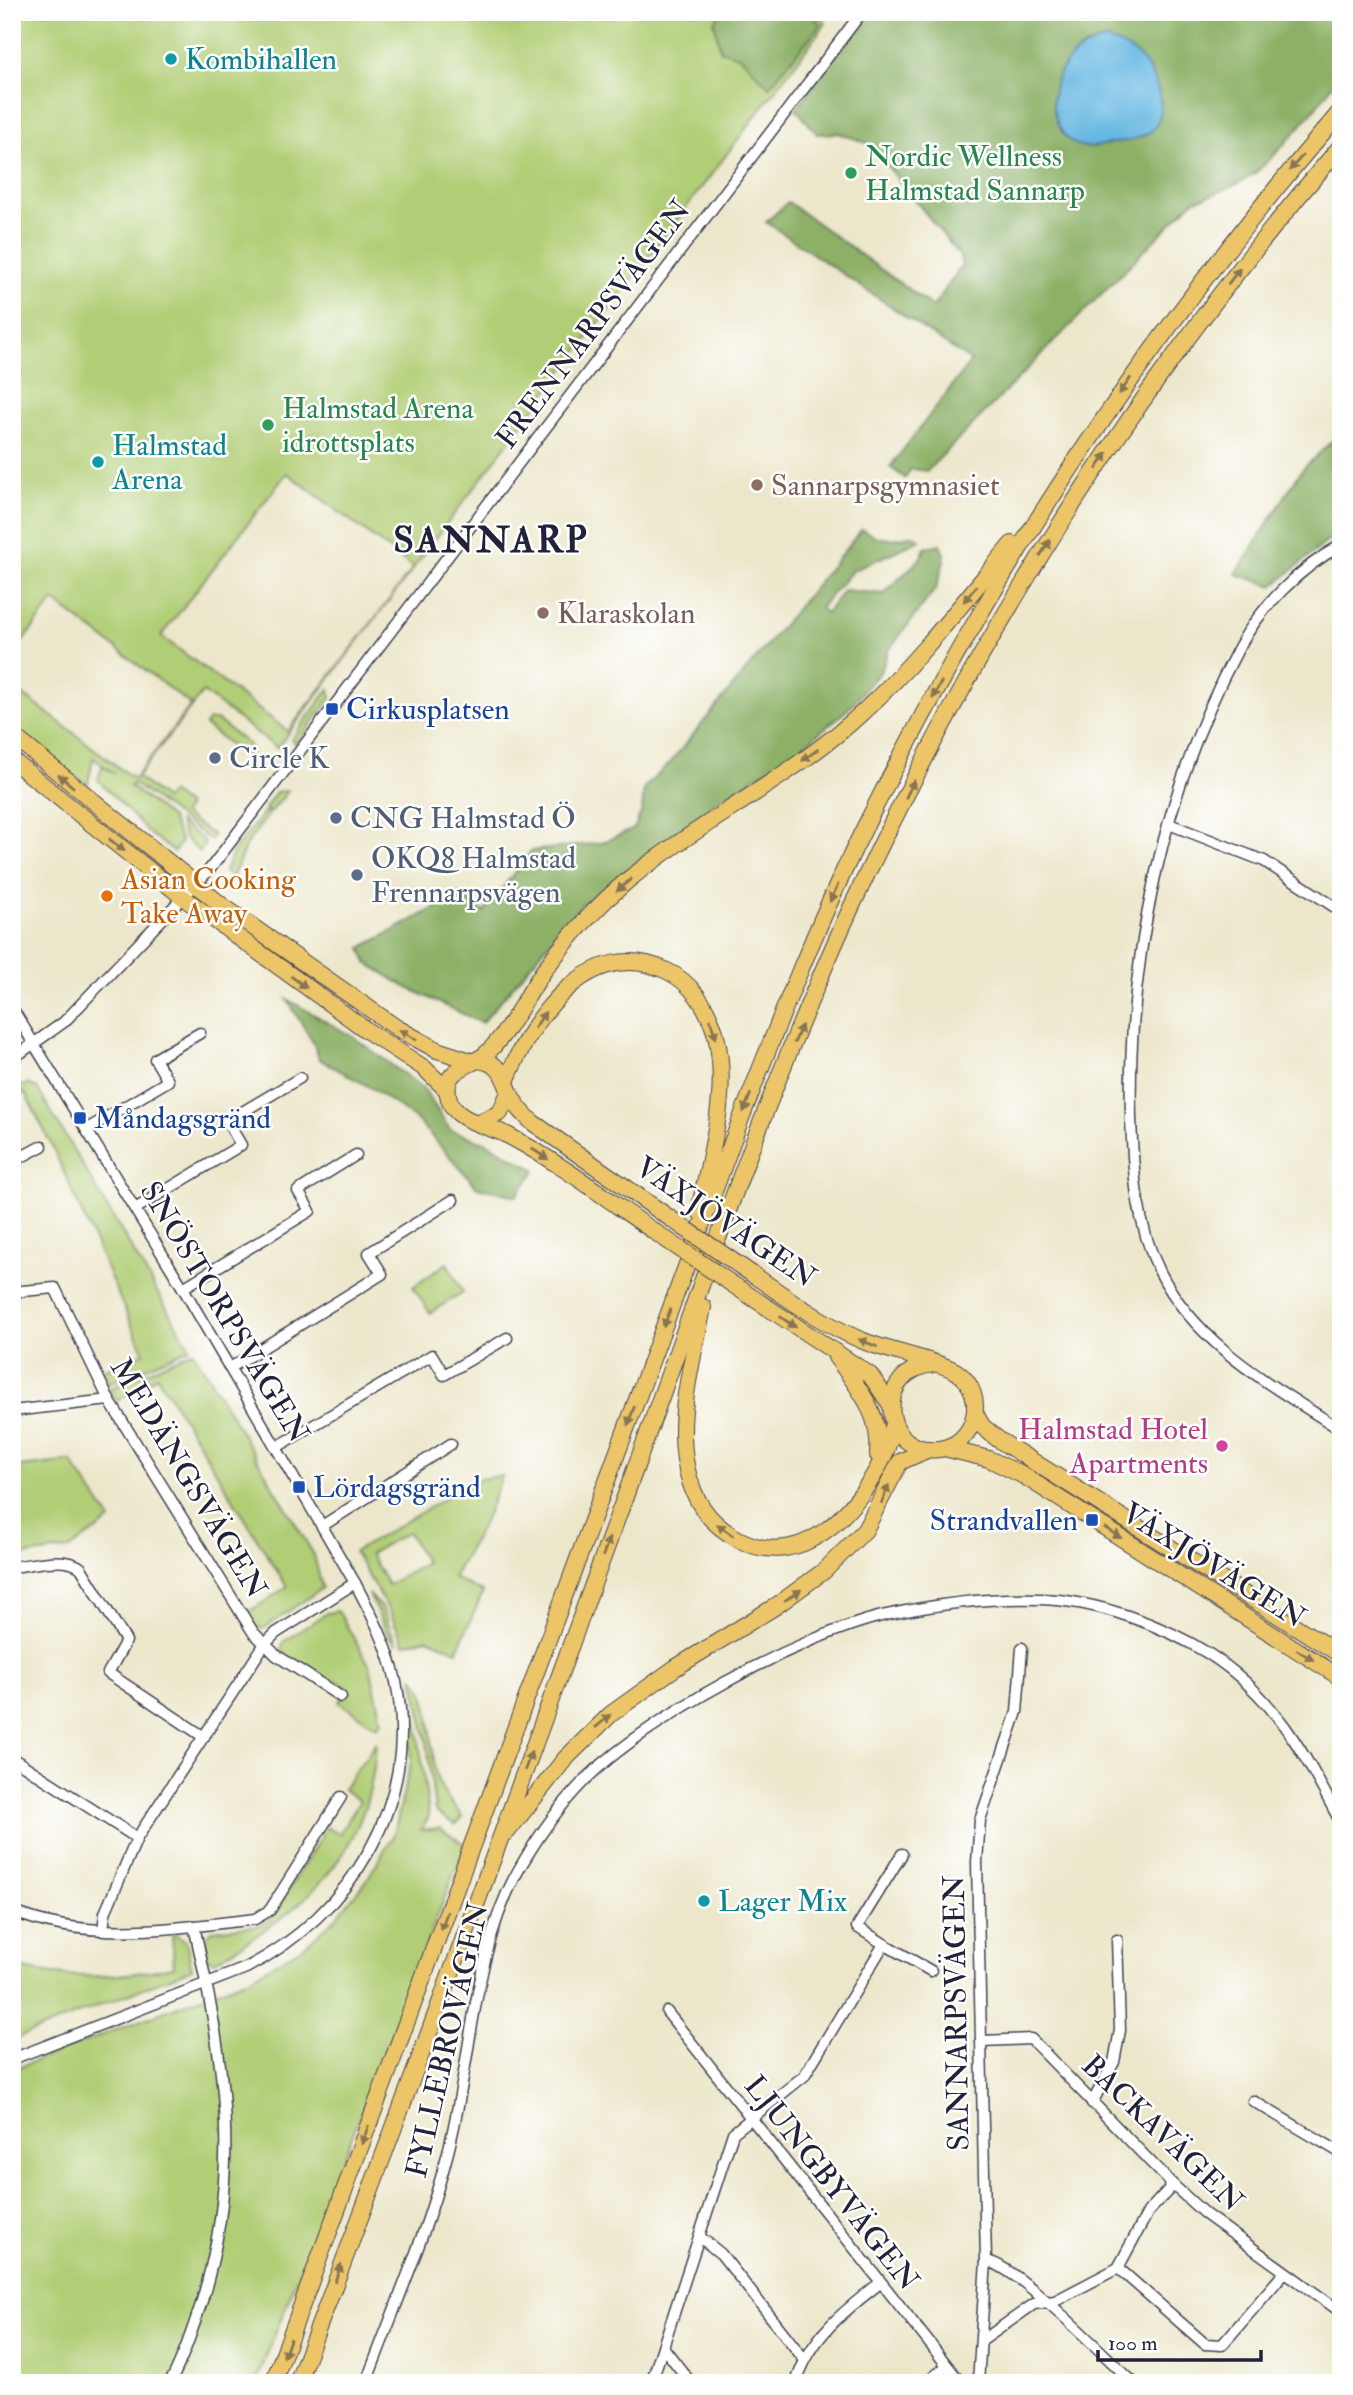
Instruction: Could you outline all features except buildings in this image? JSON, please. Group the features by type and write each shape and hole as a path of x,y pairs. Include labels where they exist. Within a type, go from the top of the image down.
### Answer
{"highway":[{"path":"273,2383 775,1031 859,840 963,641 1046,505 1171,321 1258,209 1341,111"},
{"path":"298,2383 794,1042 848,915 919,771 983,652 1064,517 1182,343 1341,146"},
{"path":"447,1090 456,1070 475,1061 495,1044 564,944 605,901 661,856 812,755 864,711 897,678 1046,505"},
{"name":"VÄXJÖVÄGEN","path":"12,735 195,886 397,1028 437,1050 495,1065 523,1113 542,1130 843,1333 945,1366 965,1379 972,1389 975,1413 982,1426 999,1440 1341,1655"},
{"name":"VÄXJÖVÄGEN","path":"12,760 184,898 369,1032 424,1068 447,1090 456,1112 529,1147 870,1375 891,1405 894,1424 908,1441 989,1459 1024,1476 1341,1678"},
{"path":"479,1122 500,1113 527,1040 554,1000 579,977 620,962 642,962 671,972 691,989 708,1015 721,1068 719,1109 688,1263"},
{"path":"713,1260 686,1395 683,1430 690,1482 705,1512 728,1534 745,1543 763,1547 801,1544 833,1526 861,1497 873,1478 884,1457 894,1424"},
{"path":"833,1352 868,1402 876,1421 878,1453 873,1478"},
{"path":"891,1405 895,1387 907,1373 933,1364"},
{"path":"496,1846 542,1786 586,1736 640,1691 776,1606 824,1571 865,1530 900,1462 961,1439 975,1413"}],"street":[{"name":"FRENNARPSVÄGEN","path":"12,1059 35,1045 76,1011 195,886 862,12"},
{"path":"1341,545 1321,556 1276,595 1239,648 1203,729 1169,824 1144,930 1132,1036 1133,1161 1139,1216 1160,1273 1174,1296 1205,1334 1227,1354 1341,1430"},
{"path":"1169,824 1264,861 1341,911"},
{"name":"SNÖSTORPSVÄGEN","path":"12,1008 183,1288 355,1583 386,1647 397,1684 400,1744 394,1788 368,1855 349,1885 310,1927 271,1955 12,2059"},
{"path":"87,1129 168,1081 155,1059 200,1033"},
{"path":"135,1209 242,1145 227,1121 300,1078"},
{"path":"12,1162 42,1146"},
{"path":"183,1288 310,1210 298,1191 356,1155"},
{"path":"230,1368 382,1274 369,1253 453,1200"},
{"name":"MEDÄNGSVÄGEN","path":"12,1292 55,1288 109,1400 264,1645 341,1697"},
{"path":"277,1447 432,1355 444,1375 507,1338"},
{"path":"12,1411 109,1400"},
{"path":"322,1526 451,1444"},
{"path":"12,1567 75,1562 126,1641 108,1673 204,1737"},
{"path":"103,1931 105,1913 137,1838 264,1645 276,1633 355,1583"},
{"name":"FYLLEBROVÄGEN","path":"366,2383 447,2157 501,1907 521,1866 554,1815 584,1781 628,1745 690,1704 751,1670 810,1643 883,1616 976,1600 1045,1598 1114,1612 1160,1627 1209,1654 1242,1678 1277,1715 1311,1763 1341,1823"},
{"name":"SANNARPSVÄGEN","path":"978,2383 983,2340 986,2261 976,1862 980,1820 1017,1712 1023,1648"},
{"path":"12,1758 137,1838"},
{"path":"12,1911 65,1926 103,1931 194,1926 255,1919 270,1910 341,1797"},
{"path":"902,1853 858,1927 931,1972"},
{"path":"170,2383 188,2341 210,2275 226,2185 224,2085 207,1982 194,1926"},
{"path":"1092,2103 1114,2063 1120,2030 1117,1940"},
{"path":"654,2374 733,2133 804,2076 884,1944"},
{"name":"LJUNGBYVÄGEN","path":"667,2012 961,2383"},
{"name":"BACKAVÄGEN","path":"981,2040 1031,2039 1173,2185 1284,2273 1341,2312"},
{"path":"1254,2101 1341,2153"},
{"path":"983,2340 1034,2304 1055,2301 1118,2268 1141,2222 1173,2185"},
{"path":"700,2237 722,2254 804,2358"},
{"path":"986,2261 1000,2266 1045,2302 1134,2383"},
{"path":"1118,2268 1205,2344 1222,2345 1284,2273"},
{"path":"796,2383 804,2358 831,2323 880,2283"},
{"path":"663,2347 691,2383"},
{"path":"926,2383 947,2367"}],"green space":[{"name":"Halmstad Arena idrottsplats","path":"12,12 815,12 826,23 414,568 287,473 161,636 288,731 380,612 277,748 203,692 137,777 165,799 171,793 188,806 183,814 213,835 210,840 133,783 130,786 171,818 181,842 174,852 150,834 98,780 102,766 115,774 93,758 88,784 63,769 12,725 12,686 134,779 191,705 54,601 12,655"},
{"path":"723,12 809,12 821,24 769,87 741,57 720,50 714,21"},
{"path":"869,12 1341,12 1342,61 1327,92 1271,158 1242,182 1193,201 927,471 911,469 905,478 890,467 971,361 766,222 788,202 933,307 962,265 960,256 870,144 839,133 817,134 796,109"},
{"path":"1341,432 1341,530 1273,586 1236,574 1301,471"},
{"path":"862,529 881,538 893,539 913,535 920,540 852,571 820,608 826,613 844,590 883,594 920,559 925,548 940,544 945,557 936,588 888,651 881,671 847,710 796,752 717,801 580,906 482,1023 406,987 367,963 361,948 461,894 484,912 531,851 601,843 634,829 642,810 644,788 670,763"},
{"path":"329,689 331,698 296,744 291,740"},
{"path":"209,720 217,720 249,745 251,751 246,757 205,725"},
{"path":"288,791 270,813 265,808 276,792"},
{"path":"265,811 269,814 246,845 232,878 225,872 233,852"},
{"path":"179,822 203,840 205,845 199,852 184,837"},
{"path":"287,999 355,1038 424,1089 450,1130 487,1143 536,1170 516,1196 477,1187 417,1120 373,1089 319,1059 314,1044"},
{"path":"28,1084 37,1088 190,1348 108,1384 101,1371 144,1353 53,1148 25,1093 12,1096 12,1089"},
{"path":"447,1263 463,1292 430,1313 413,1287"},
{"path":"193,1351 314,1555 322,1588 263,1629 255,1627 247,1613 287,1587 157,1376 117,1401 110,1389"},
{"path":"71,1461 111,1520 69,1549 12,1557 12,1468"},
{"path":"502,1476 485,1520 453,1578 483,1592 457,1651 427,1638 404,1644 390,1612 354,1552 478,1479","holes":["408,1532 426,1563 388,1585 370,1554"]},
{"path":"369,1594 383,1610 397,1645 387,1633"},
{"path":"338,1611 370,1666 382,1721 377,1727 339,1702 348,1688 335,1680 332,1684 281,1652 283,1642 327,1613"},
{"path":"406,1677 417,1724 429,1816 421,1830 440,1828 465,1845 256,2383 12,2383 12,2070 246,1980 305,1946 334,1920 365,1883 394,1834 411,1762 402,1678"},
{"path":"413,1677 425,1697 438,1781 463,1817 455,1825 435,1811 427,1743"},
{"path":"376,1743 372,1782 362,1817 347,1847 327,1875 277,1922 214,1961 208,1959 205,1940 213,1930 262,1925 270,1920 327,1827 339,1834 360,1801 343,1789"},
{"path":"172,1932 186,1941 192,1969 12,2040 12,1966 74,1976 132,1974 174,1967"}],"water":[{"path":"1106,40 1127,48 1143,60 1154,78 1160,99 1160,115 1153,129 1140,137 1097,146 1081,146 1067,138 1058,124 1053,96 1056,83 1061,70 1080,50"}],"place":[{"name":"Kombihallen","path":"171,59"},
{"name":"Nordic Wellness Halmstad Sannarp","path":"851,173"},
{"name":"Halmstad Arena idrottsplats","path":"268,425"},
{"name":"Halmstad Arena","path":"98,462"},
{"name":"Sannarpsgymnasiet","path":"757,485"},
{"name":"Klaraskolan","path":"543,613"},
{"name":"Cirkusplatsen","path":"332,709"},
{"name":"Circle K","path":"215,758"},
{"name":"CNG Halmstad Ö","path":"336,818"},
{"name":"OKQ8 Halmstad Frennarpsvägen","path":"357,875"},
{"name":"Asian Cooking Take Away","path":"107,896"},
{"name":"Måndagsgränd","path":"80,1118"},
{"name":"Halmstad Hotel Apartments","path":"1222,1446"},
{"name":"Lördagsgränd","path":"299,1487"},
{"name":"Strandvallen","path":"1092,1520"},
{"name":"Lager Mix","path":"704,1901"}],"district":[{"name":"SANNARP","path":"491,539"}]}
